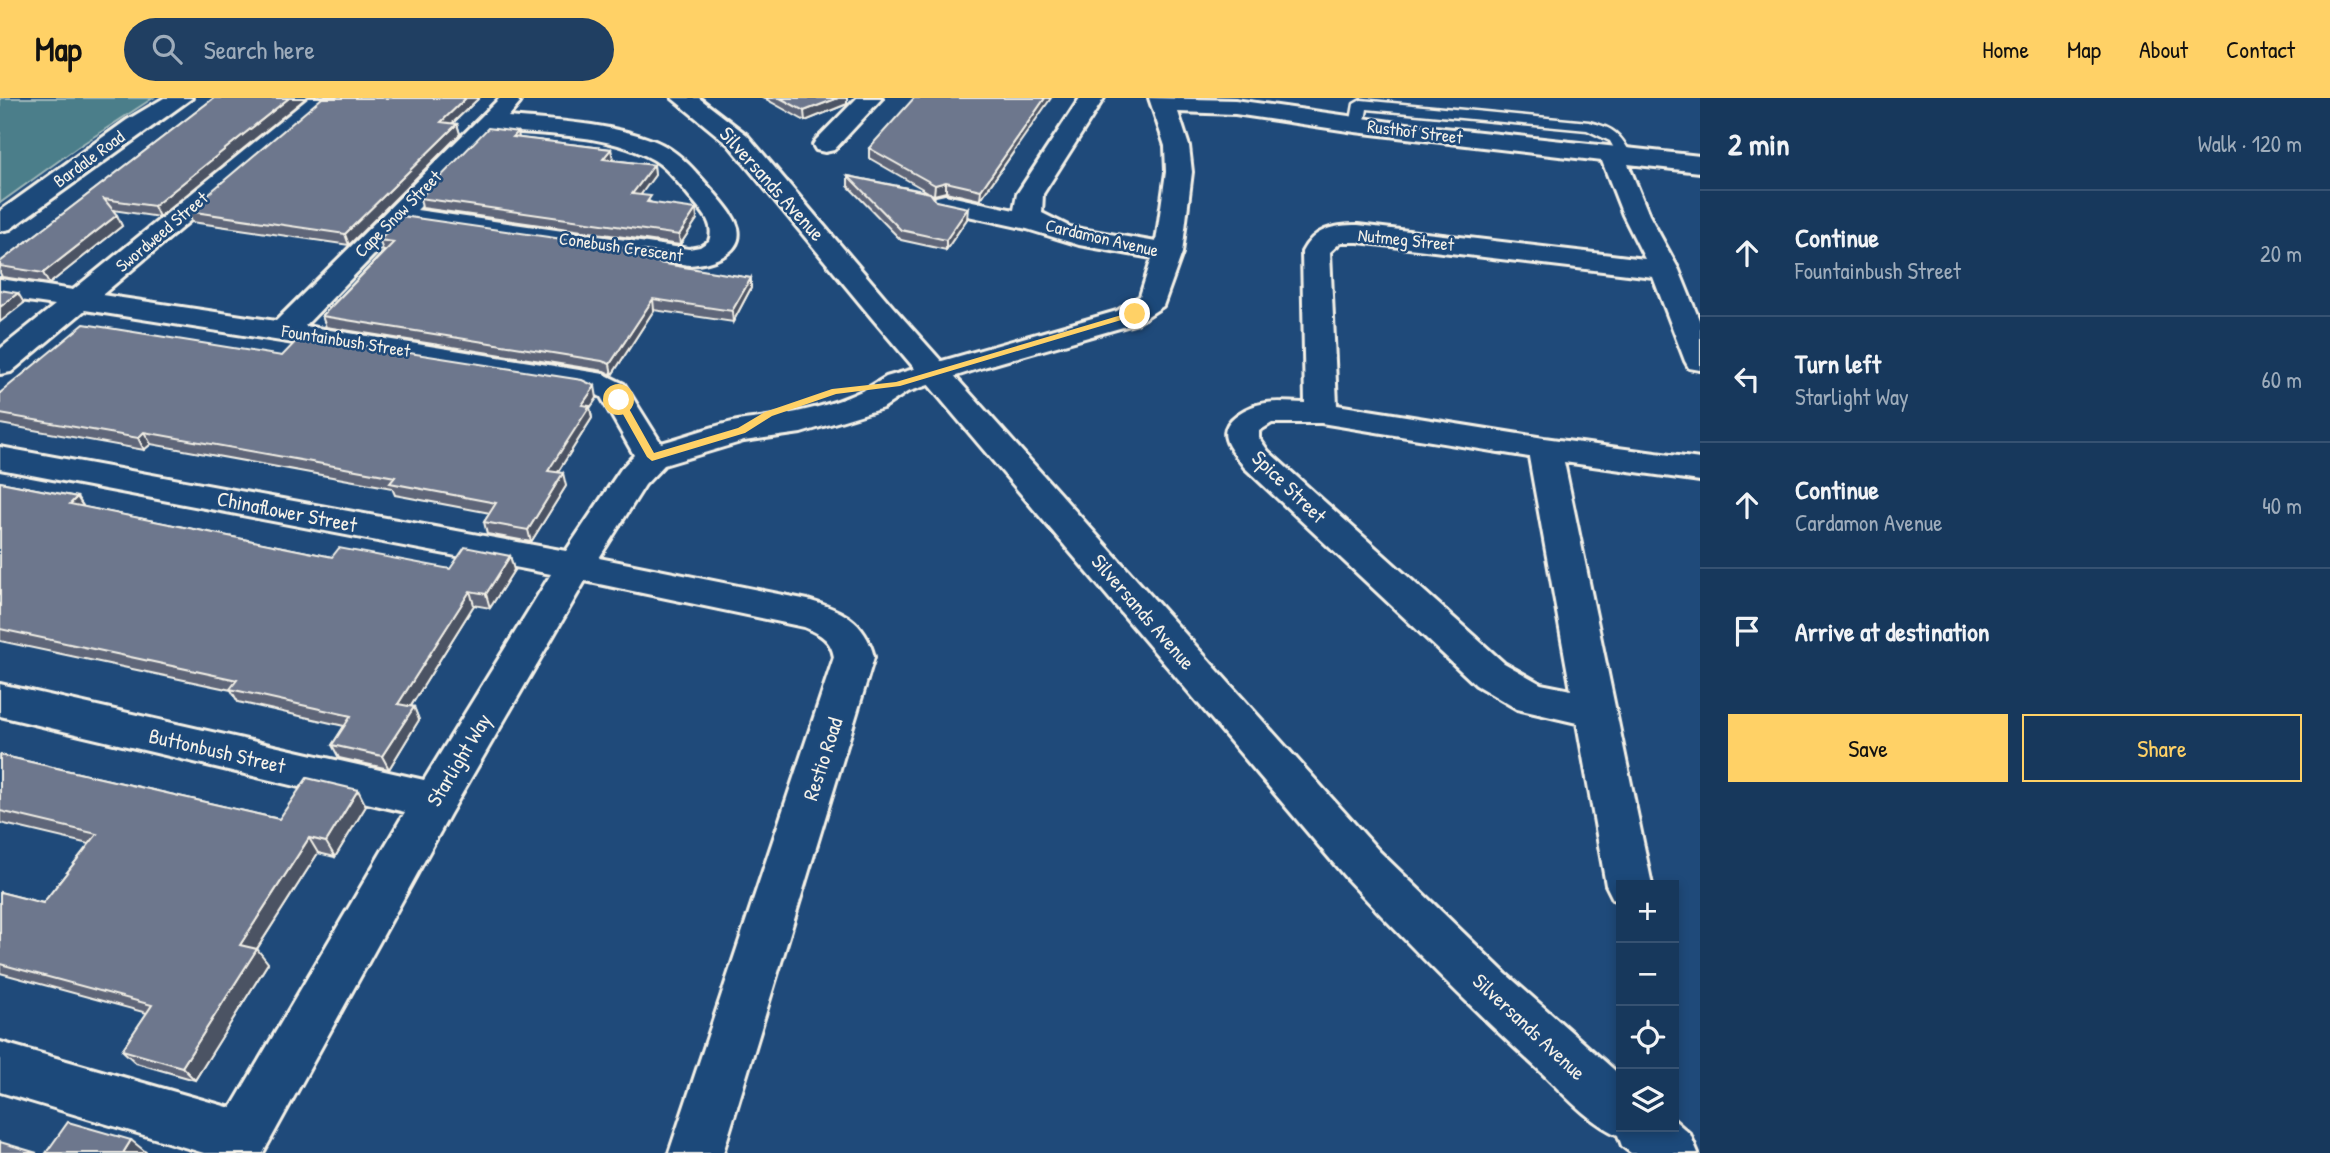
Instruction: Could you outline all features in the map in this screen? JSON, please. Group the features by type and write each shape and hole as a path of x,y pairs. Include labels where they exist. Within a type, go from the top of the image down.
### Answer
{"street":[{"name":"Bardale Road","path":"0,223 136,125 180,98"},
{"name":"Swordweed Street","path":"0,365 323,98"},
{"name":"Cape Snow Street","path":"283,331 513,98"},
{"name":"Silversands Avenue","path":"684,98 738,140 881,312 1363,864 1426,930 1544,1042 1616,1106"},
{"path":"825,145 870,98"},
{"name":"Cardamon Avenue","path":"1036,223 1026,209 1030,194 1092,98"},
{"name":"Cardamon Avenue","path":"936,372 1135,314 1156,296 1168,253 1179,172 1177,146 1163,102"},
{"name":"Rusthof Street","path":"1163,102 1364,108 1618,155 1700,164"},
{"name":"Conebush Crescent","path":"397,215 689,257 715,251 725,237 725,229 714,210 677,167 654,150 618,139 490,122"},
{"path":"1618,155 1636,215 1665,270 1700,361"},
{"name":"Cardamon Avenue","path":"944,203 1036,223 1059,232 1168,253"},
{"name":"Nutmeg Street","path":"1321,413 1317,252 1326,237 1340,234 1374,235 1665,270"},
{"name":"Fountainbush Street","path":"0,289 283,331 599,383 613,391 652,457"},
{"path":"652,457 742,430 771,429 800,413 872,401 897,384 936,372"},
{"name":"Spice Street","path":"1595,711 1531,698 1490,674 1256,459 1242,439 1243,426 1257,415 1277,412 1321,413 1544,449 1700,470"},
{"path":"1544,449 1628,880"},
{"name":"Starlight Way","path":"238,1145 435,801 575,566 624,489 652,457"},
{"name":"Chinaflower Street","path":"0,458 575,566"},
{"name":"Restio Road","path":"575,566 808,614 841,627 852,641 854,657 843,696 696,1153"},
{"name":"Buttonbush Street","path":"0,700 435,801"},
{"path":"0,1067 238,1145"},
{"path":"1647,1132 1671,1153"}],"green space":[{"path":"0,98 153,98 0,203"}],"building":[{"path":"214,98 289,98 154,206 104,199 117,215 43,273 0,266 0,262"},
{"path":"322,98 466,98 441,122 457,124 345,234 188,211"},
{"path":"780,98 838,98 804,111"},
{"path":"914,98 1045,98 981,190 946,182 935,185 869,148"},
{"path":"488,128 518,132 513,137 611,149 603,159 654,165 632,194 651,196 647,202 696,209 679,235 420,198"},
{"path":"848,176 930,193 936,201 968,208 946,240 901,230"},
{"path":"402,216 666,254 659,263 751,278 732,311 653,299 610,364 322,316 394,242 379,240"},
{"path":"0,290 18,293 0,307"},
{"path":"84,324 282,356 301,336 582,380 595,386 582,405 590,406 548,471 563,473 528,530 484,522 496,503 390,483 395,477 144,432 138,438 0,414 0,393"},
{"path":"0,482 77,497 70,504 332,557 339,548 450,569 465,547 510,556 486,594 470,591 398,704 414,707 382,756 332,745 351,716 230,689 237,680 0,629"},
{"path":"0,755 279,819 307,778 358,790 326,842 309,838 240,945 257,949 182,1067 122,1050 152,1005 0,964 0,892 43,903 97,834 0,811"},
{"path":"68,1122 131,1140 123,1153 46,1153"},
{"path":"0,1142 37,1153 0,1153"}],"route":[{"path":"619,400 652,457 742,430 782,408 835,391 897,384 1135,314"}]}
